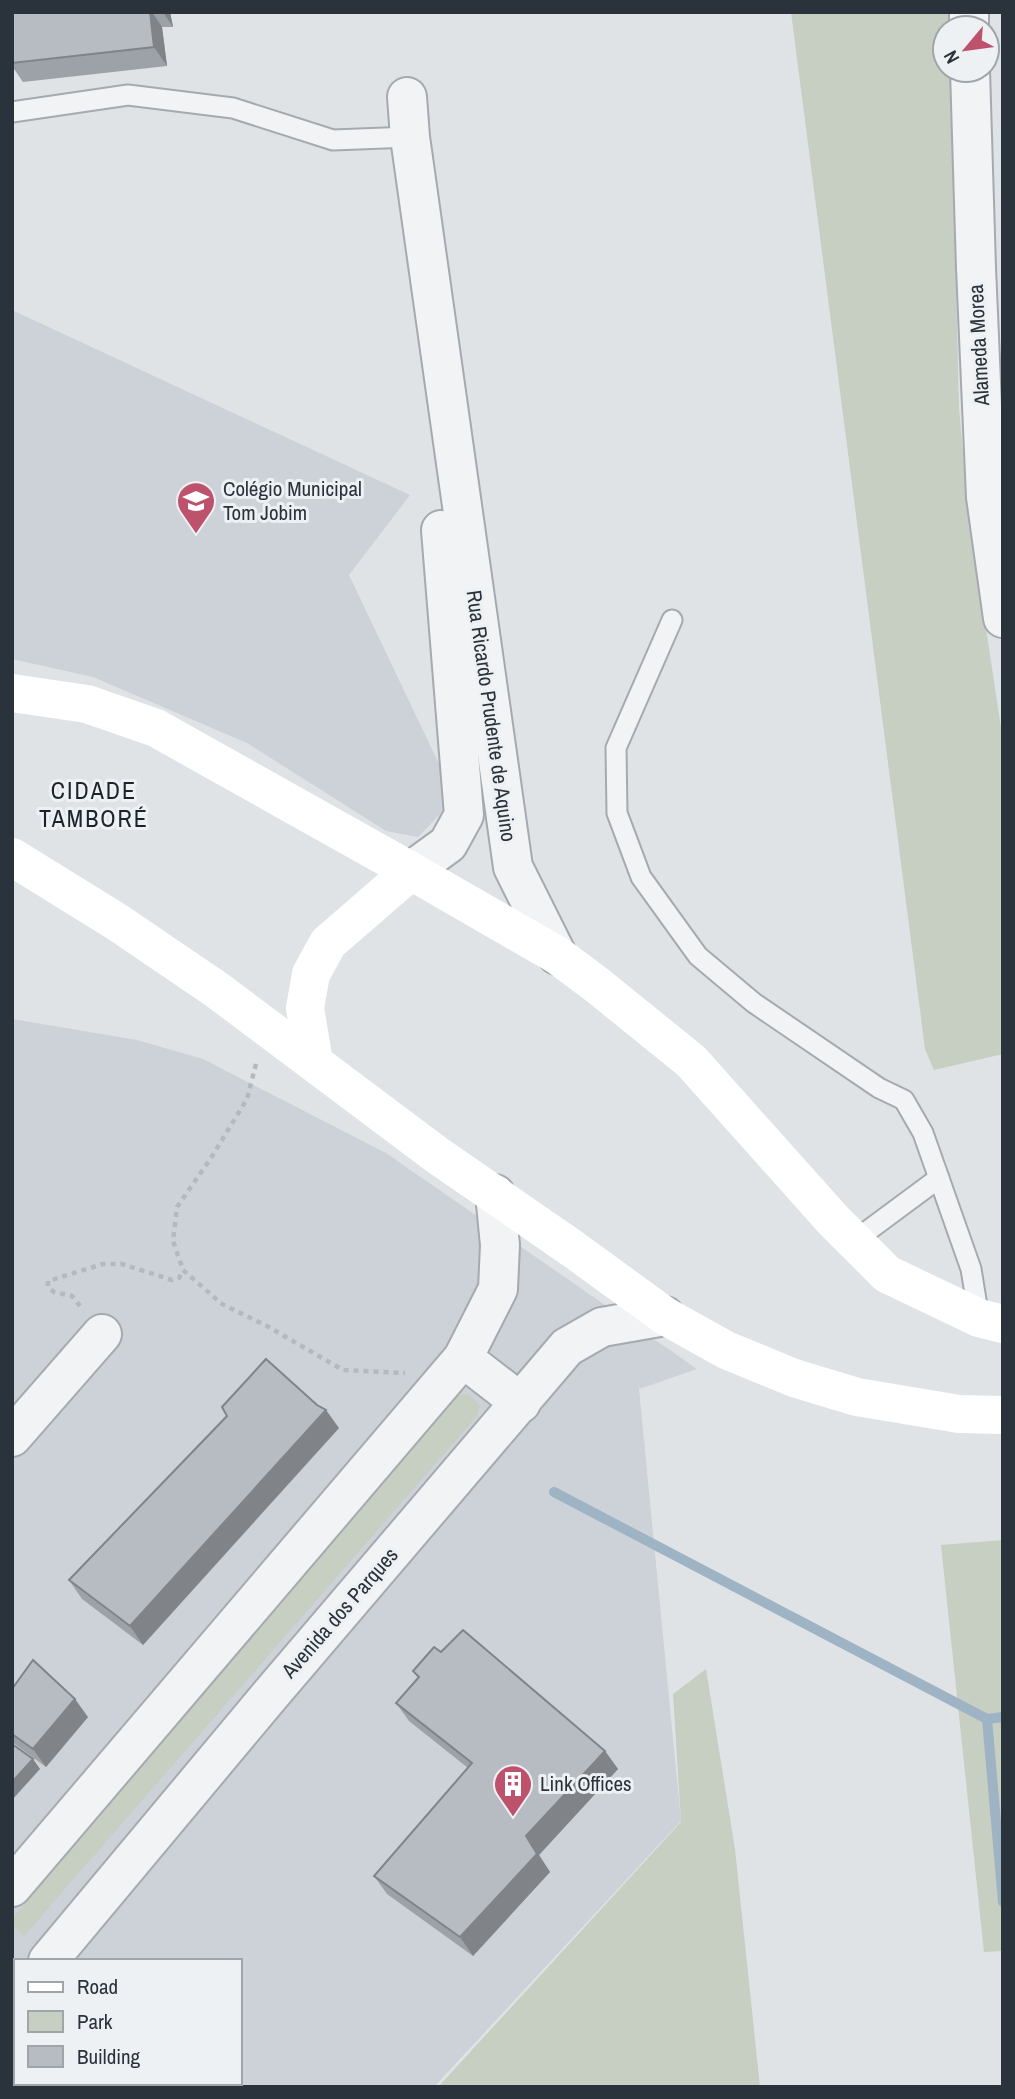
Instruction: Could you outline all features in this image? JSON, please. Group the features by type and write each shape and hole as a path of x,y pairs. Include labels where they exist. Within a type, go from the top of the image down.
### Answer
{"main road":[{"path":"12,692 87,704 156,728 557,956 691,1061 834,1221 887,1274 991,1321"},
{"path":"12,857 117,922 217,990 437,1155 665,1316 726,1350 794,1378 857,1397 959,1413 1003,1415"},
{"path":"314,1062 305,1008 311,974 328,943 411,871"}],"street":[{"name":"Alameda Morea","path":"970,84 975,268 986,497 1003,618"},
{"name":"Rua Ricardo Prudente de Aquino","path":"407,97 410,137 455,467 513,867 557,956"},
{"name":"Rua Ricardo Prudente de Aquino","path":"411,871 448,844 464,815 441,532 455,467"},
{"path":"12,1887 453,1371 498,1289 500,1245 495,1194"},
{"name":"Avenida dos Parques","path":"50,1959 567,1347 602,1326 665,1316"},
{"path":"12,1437 102,1334"},
{"path":"453,1371 521,1403"}],"lane":[{"path":"12,112 128,95 233,108 333,140 410,137"},
{"path":"672,620 616,748 617,813 641,877 698,956 754,1003 879,1088 904,1100 923,1133 991,1321"},
{"path":"854,1241 939,1178"}],"path":[{"path":"265,1027 247,1098 211,1158 177,1207 173,1241 183,1270 222,1304 267,1326 343,1370 453,1371"},
{"path":"102,1334 72,1296 54,1292 48,1287 48,1281 103,1264 122,1264 172,1280 179,1278 183,1270"}],"shaded area":[{"name":"Colégio Municipal Tom Jobim","path":"12,310 410,495 349,575 440,766 443,811 418,837 386,831 247,743 93,677 12,659"},
{"path":"12,1019 137,1040 203,1059 386,1153 697,1369 639,1389 681,1821 434,2087 12,2087"}],"green space":[{"path":"791,12 950,12 931,14 931,84 951,84 959,408 968,509 1003,741 1003,1054 934,1070 925,1049"},
{"path":"469,1394 480,1406 477,1416 24,1936 12,1925 12,1919 457,1395"},
{"path":"1003,1540 1003,1951 984,1952 941,1545"},
{"path":"706,1669 735,1849 760,2087 438,2087 681,1822 673,1694"}],"building":[{"path":"12,12 150,12 154,47 12,63"},
{"path":"266,1359 326,1410 130,1626 69,1580 227,1416 222,1407"},
{"name":"Link Offices","path":"463,1630 605,1751 526,1836 537,1854 460,1937 374,1876 472,1763 396,1703 419,1677 413,1671 434,1647 441,1652"},
{"path":"33,1660 75,1699 33,1749 12,1734 12,1689"},
{"path":"12,1744 33,1759 12,1782"}],"waterway":[{"path":"554,1492 987,1719 1003,1717"},
{"path":"987,1719 1003,1902"}],"place":[{"name":"Colégio Municipal Tom Jobim","path":"196,535"},
{"name":"Link Offices","path":"513,1818"}],"district":[{"name":"CIDADE TAMBORÉ","path":"94,805"}]}
